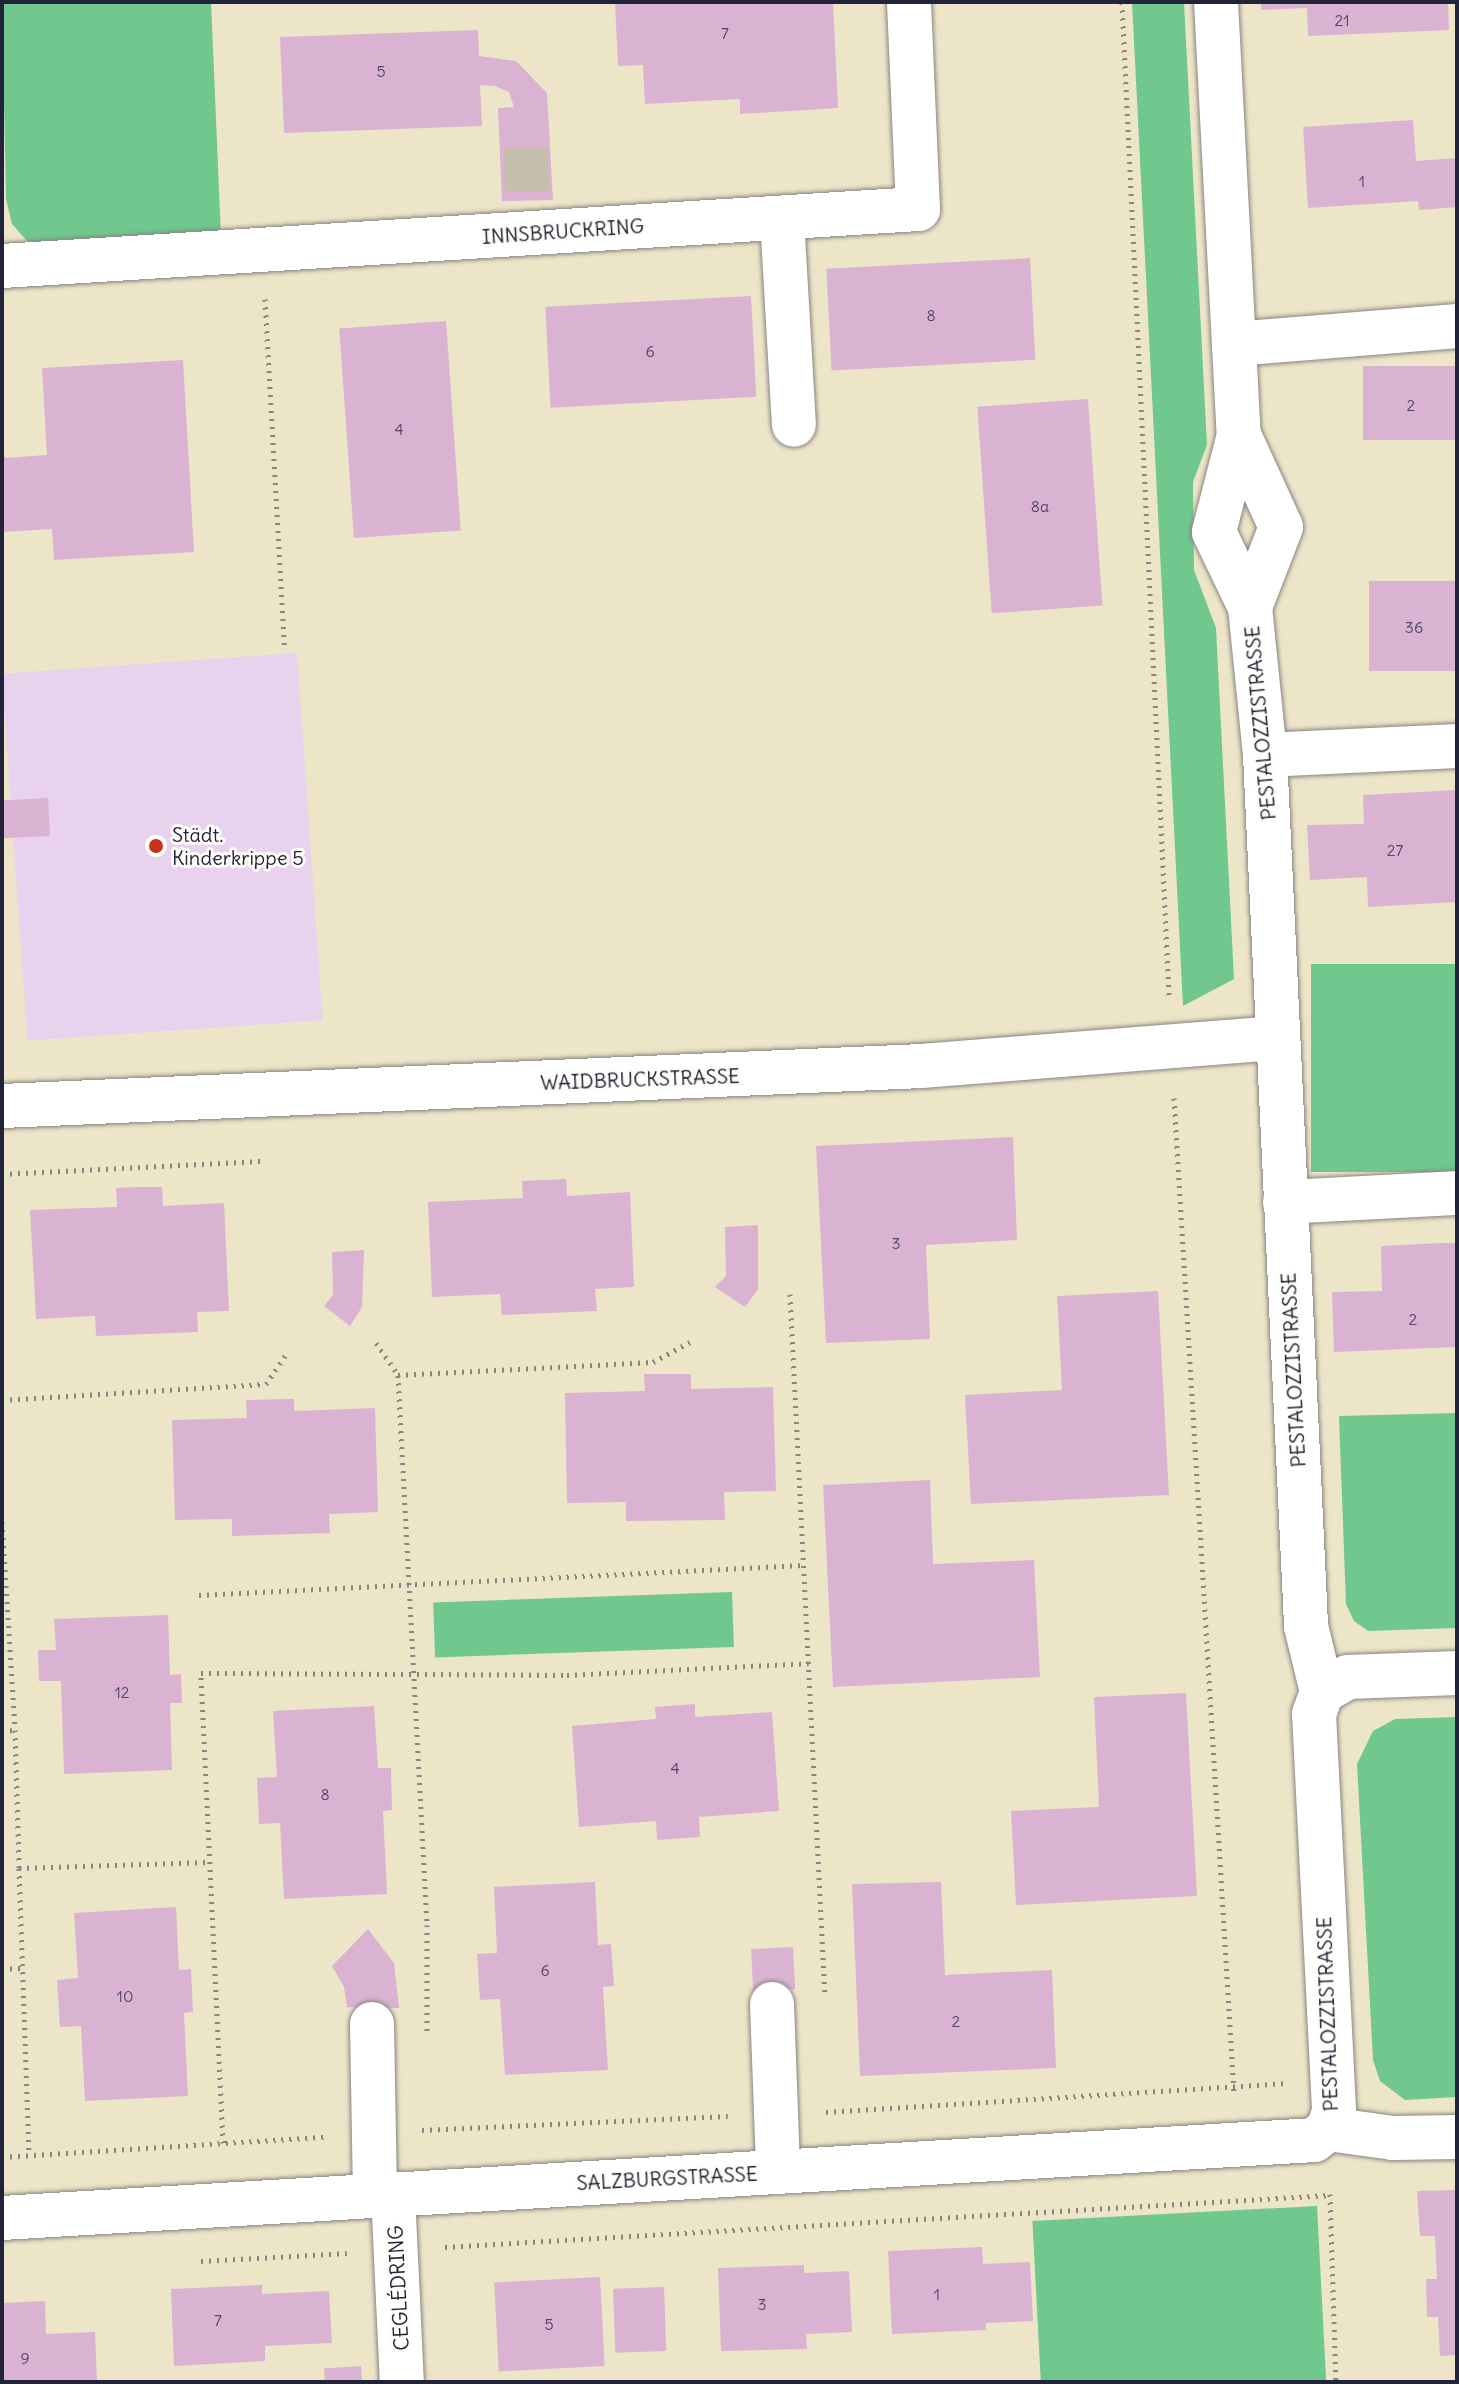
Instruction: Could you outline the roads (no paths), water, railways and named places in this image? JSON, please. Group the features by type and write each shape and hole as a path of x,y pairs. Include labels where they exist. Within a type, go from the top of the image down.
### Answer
{"street":[{"name":"INNSBRUCKRING","path":"2,266 263,250 527,217 782,218 918,209 909,2"},
{"name":"PESTALOZZISTRASSE","path":"1216,2 1239,435 1214,532 1250,607 1265,755 1306,1626 1322,1692 1314,1714 1333,2081 1334,2112 1328,2129"},
{"path":"782,218 794,425"},
{"path":"1234,344 1457,326"},
{"name":"PESTALOZZISTRASSE","path":"1239,435 1281,527 1250,607"},
{"path":"1265,755 1457,746"},
{"name":"WAIDBRUCKSTRASSE","path":"2,1106 921,1066 1278,1038"},
{"path":"1285,1202 1457,1193"},
{"path":"1322,1692 1348,1677 1457,1673"},
{"path":"772,2004 778,2171"},
{"name":"CEGLÉDRING","path":"372,2024 374,2133 400,2193 397,2250 402,2382"},
{"path":"1328,2129 1393,2138 1457,2137"},
{"name":"SALZBURGSTRASSE","path":"2,2218 1314,2140 1328,2129"}],"tunnel":[{"path":"526,147 527,201"}],"place":[{"name":"Städt. Kinderkrippe 5","path":"156,846"}]}
